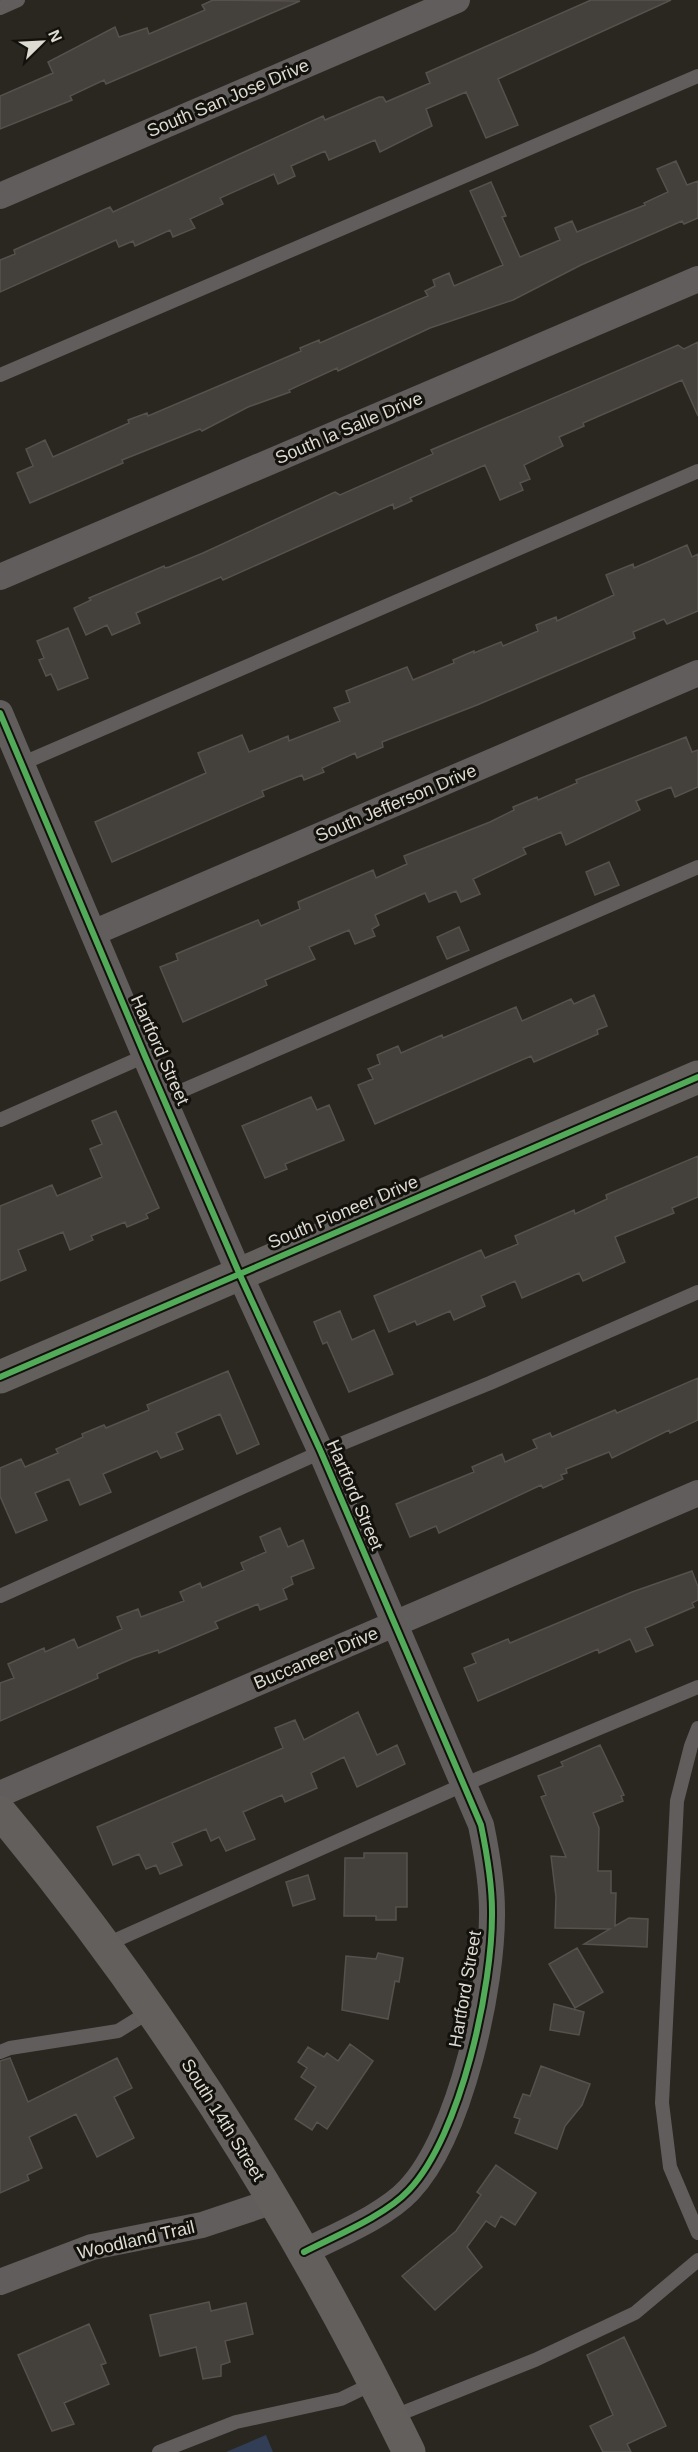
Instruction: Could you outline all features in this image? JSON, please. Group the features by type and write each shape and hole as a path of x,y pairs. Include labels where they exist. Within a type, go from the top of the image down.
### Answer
{"main road":[{"name":"South Pioneer Drive","path":"0,1377 698,1077"},
{"name":"South 14th Street","path":"0,1812 11,1842 105,1945 204,2087 303,2252 409,2452"}],"street":[{"name":"South San Jose Drive","path":"0,196 457,0"},
{"name":"South la Salle Drive","path":"0,578 698,279"},
{"name":"South Jefferson Drive","path":"93,933 698,673"},
{"name":"Hartford Street","path":"0,714 145,1056 239,1273 321,1452 481,1825 489,1863 492,1911 490,1947 481,2003 462,2087 435,2155 409,2191 365,2222 303,2252"},
{"name":"Buccaneer Drive","path":"0,1794 698,1493"},
{"name":"Woodland Trail","path":"0,2282 92,2247 202,2225 274,2201"}],"lane":[{"path":"0,8 18,0"},
{"path":"0,375 698,76"},
{"path":"21,764 698,471"},
{"path":"165,1098 698,867"},
{"path":"0,1120 145,1056"},
{"path":"0,1596 321,1452 490,1383 698,1292"},
{"path":"105,1945 463,1785 698,1687"},
{"path":"698,1728 677,1801 662,2103 670,2168 698,2233"},
{"path":"0,2052 10,2048 118,2031 152,2010"},
{"path":"392,2417 535,2360 635,2313 698,2260"},
{"path":"159,2452 236,2421 341,2399 374,2384"}],"water":[{"path":"266,2435 273,2452 226,2452"}],"building":[{"path":"213,0 300,1 106,84 104,80 70,96 72,100 0,129 0,96 53,73 48,62 115,27 119,37 147,28 149,34 205,10 202,5"},
{"path":"591,0 671,0 498,79 518,125 486,138 466,92 426,109 432,126 380,152 375,140 329,160 325,151 291,166 295,176 278,184 274,174 220,198 223,204 190,219 195,228 173,237 170,230 135,246 133,241 119,247 116,240 0,292 0,260 15,254 14,250 110,207 113,212 323,116 325,120 379,97 383,97 386,102 430,83 426,73"},
{"path":"676,161 687,185 698,181 698,218 684,224 682,221 581,265 513,300 430,328 338,371 337,368 289,390 290,392 248,407 202,431 200,429 122,460 123,463 30,503 17,473 33,466 26,449 45,440 53,457 129,423 128,420 147,413 148,416 301,351 300,348 319,340 320,343 428,296 425,291 435,286 433,280 449,273 454,286 503,265 470,191 491,182 506,216 502,217 520,257 560,240 555,228 572,221 577,232 645,205 644,203 668,192 657,169"},
{"path":"698,342 698,416 682,380 583,423 584,426 559,437 563,446 524,465 530,479 520,483 523,490 500,500 485,465 410,498 412,501 394,509 393,504 223,580 221,577 136,613 140,623 112,635 107,625 86,635 74,608 91,600 89,598 164,566 169,567 203,553 335,492 340,495 433,454 431,450 678,345 684,349"},
{"path":"687,545 692,557 698,554 698,611 667,624 664,619 633,632 635,638 477,705 382,742 383,747 357,758 355,753 322,768 324,772 304,780 302,775 262,791 264,796 112,862 95,822 206,773 198,753 242,735 249,752 288,736 289,741 340,721 334,708 350,702 346,691 407,667 413,680 454,663 453,660 474,651 474,653 501,642 503,646 538,631 536,625 556,617 557,621 614,595 606,575 633,564 634,568"},
{"path":"68,628 88,678 58,690 51,674 46,676 39,660 44,658 37,641"},
{"path":"686,737 692,752 698,750 698,787 675,797 671,787 636,801 640,810 566,845 561,832 523,848 526,854 473,879 480,894 461,902 456,891 429,902 425,893 375,915 379,925 372,929 375,936 355,944 349,930 309,947 315,959 265,980 267,985 183,1022 160,967 178,960 176,954 258,920 261,926 300,909 298,902 373,870 376,878 407,864 404,856 490,822 514,810 513,807 537,797 538,800 577,783 576,780"},
{"path":"609,862 619,885 595,895 586,872"},
{"path":"459,927 469,950 447,959 437,937"},
{"path":"594,995 607,1026 597,1030 598,1034 534,1062 531,1056 375,1124 358,1085 373,1079 368,1069 380,1064 377,1055 398,1046 401,1053 516,1007 522,1021 571,999 574,1004"},
{"path":"311,1097 317,1110 329,1105 344,1140 285,1164 287,1169 265,1178 242,1126"},
{"path":"116,1111 159,1208 146,1214 148,1218 127,1227 125,1222 91,1236 93,1240 70,1250 63,1232 18,1250 26,1270 0,1281 0,1206 52,1185 57,1196 102,1177 90,1149 102,1144 92,1121"},
{"path":"698,1156 698,1197 672,1208 674,1213 615,1237 625,1262 583,1281 579,1273 522,1298 515,1281 481,1296 485,1306 454,1320 450,1311 417,1325 415,1321 389,1332 374,1296 481,1250 485,1258 518,1244 515,1236 574,1210 575,1214 607,1199 606,1195"},
{"path":"340,1311 352,1340 374,1330 393,1374 349,1392 327,1342 323,1344 314,1322"},
{"path":"228,1371 259,1444 237,1454 220,1414 176,1433 183,1449 161,1458 157,1451 103,1474 111,1492 80,1505 69,1479 35,1493 47,1520 16,1533 0,1496 0,1468 21,1459 25,1467 58,1453 56,1449 83,1437 82,1434 104,1425 106,1428 149,1410 147,1405"},
{"path":"698,1378 698,1420 670,1433 669,1430 612,1458 609,1452 566,1469 567,1473 561,1475 563,1479 543,1488 541,1485 439,1533 436,1526 410,1537 396,1504 474,1472 472,1467 502,1454 505,1462 537,1448 533,1440 550,1433 552,1437 615,1410 617,1413"},
{"path":"280,1528 288,1547 303,1540 314,1568 291,1577 293,1584 283,1589 287,1599 260,1610 258,1604 215,1622 218,1628 159,1653 158,1650 134,1658 97,1674 98,1678 0,1721 0,1683 14,1678 8,1664 44,1648 45,1652 74,1639 78,1648 122,1629 117,1617 138,1609 141,1617 184,1601 180,1592 200,1583 202,1588 244,1570 241,1563 266,1552 260,1537"},
{"path":"692,1571 698,1587 698,1600 692,1603 694,1607 645,1628 653,1645 636,1652 630,1639 599,1653 598,1649 478,1701 464,1668 476,1663 472,1654 508,1639 510,1643 632,1592"},
{"path":"358,1712 377,1755 397,1745 405,1764 357,1787 344,1757 311,1773 317,1788 285,1802 282,1795 243,1812 255,1839 226,1851 219,1837 211,1841 206,1829 172,1843 182,1865 160,1874 156,1865 146,1869 139,1854 113,1865 97,1827 283,1748 275,1728 295,1720 304,1740"},
{"path":"600,1745 624,1795 621,1796 623,1801 593,1813 599,1828 598,1871 611,1871 611,1893 616,1893 615,1926 629,1918 648,1919 647,1947 584,1944 610,1929 555,1928 556,1897 551,1856 566,1857 541,1797 546,1795 538,1776 563,1766 561,1762"},
{"path":"364,1853 407,1853 407,1907 396,1907 396,1920 376,1920 376,1916 344,1916 345,1858 364,1858"},
{"path":"308,1875 315,1899 293,1906 286,1882"},
{"path":"577,1948 603,1992 575,2008 549,1964"},
{"path":"378,1953 403,1958 399,1982 395,1981 388,2019 342,2010 346,1956 376,1959"},
{"path":"554,2004 584,2012 579,2035 550,2030"},
{"path":"350,2044 373,2061 327,2129 317,2122 312,2130 295,2119 316,2087 301,2077 307,2068 298,2062 308,2047 324,2057 327,2053 338,2061"},
{"path":"10,2058 28,2102 117,2058 132,2088 114,2097 134,2138 97,2157 76,2114 29,2137 42,2168 27,2175 29,2180 0,2193 0,2061"},
{"path":"541,2066 590,2084 582,2105 565,2126 557,2149 515,2133 520,2119 514,2117 523,2094 530,2096"},
{"path":"496,2165 536,2193 515,2225 501,2216 495,2227 486,2221 467,2247 482,2267 435,2310 402,2276 456,2231 481,2195 477,2192"},
{"path":"209,2302 211,2311 246,2303 253,2334 225,2341 230,2362 221,2365 221,2376 203,2379 196,2347 160,2356 150,2315"},
{"path":"89,2324 106,2363 101,2365 109,2384 64,2403 74,2424 52,2431 18,2355"},
{"path":"624,2337 666,2426 627,2444 631,2452 603,2452 590,2426 613,2415 587,2355"}],"cycle path":[{"path":"0,713 145,1056 239,1273 321,1452 481,1825 492,1900 487,1978 470,2058 444,2134 428,2165 399,2199 359,2225 304,2252"},
{"path":"0,1377 698,1077"}]}
